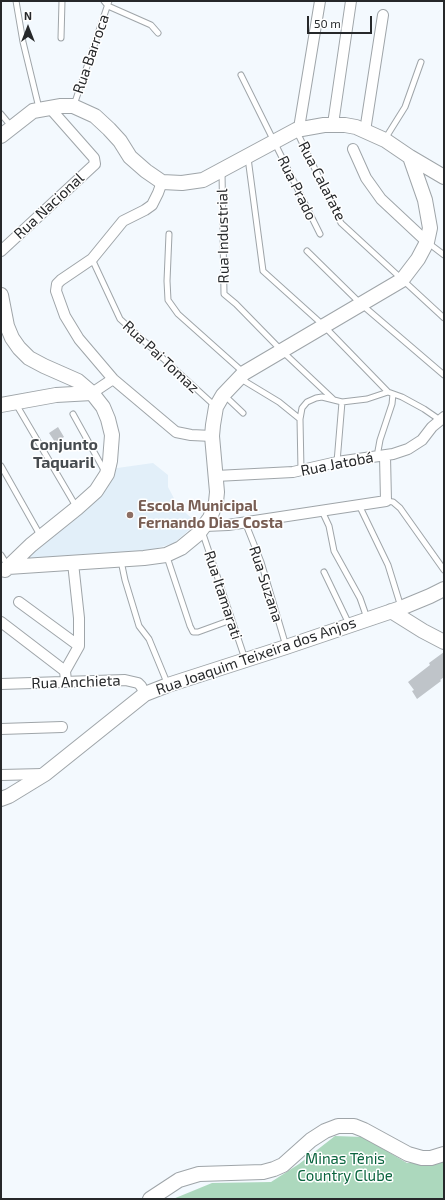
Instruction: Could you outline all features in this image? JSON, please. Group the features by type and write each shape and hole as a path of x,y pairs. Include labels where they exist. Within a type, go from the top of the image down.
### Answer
{"street":[{"path":"298,129 320,1"},
{"path":"334,124 350,1"},
{"path":"365,131 383,15"},
{"path":"1,136 28,114 44,108 73,106 95,116 120,141 130,156 138,164 162,182 182,183 203,180 298,129 334,124 345,125 365,131 385,140 444,177"},
{"name":"Rua Nacional","path":"1,251 95,164 94,158 44,108"},
{"path":"353,149 366,178 381,199 427,242"},
{"path":"5,571 73,563 166,555 181,548 203,528 214,510 216,502 216,476 212,436 216,407 223,395 241,375 323,325 402,280 418,259 427,242 430,228 429,215 410,157"},
{"path":"162,182 152,205 123,221 92,260 61,280 55,288 65,316 79,339 113,379 176,432 191,435 212,436"},
{"path":"1,295 7,326 12,338 19,348 29,358 86,386 103,407 111,428 112,452 107,474 96,491 41,536 5,571"},
{"path":"8,403 72,393 92,393 113,379"},
{"name":"Rua Jatobá","path":"216,476 293,472 338,462 382,456 412,447 422,440 426,433 442,419"},
{"path":"203,528 386,501 382,456"},
{"path":"66,682 65,671 79,646 79,618 73,563"},
{"name":"Rua Joaquim Teixeira dos Anjos","path":"1,799 9,796 45,774 145,694 396,609 430,596 444,588"},
{"path":"19,602 79,646"},
{"path":"396,609 423,632 444,642"},
{"path":"1,622 65,671"},
{"name":"Rua Anchieta","path":"1,684 125,680 138,683 145,694"},
{"path":"1,729 62,727"},
{"path":"1,775 45,774"},
{"path":"150,1199 179,1180 200,1174 256,1172 274,1169 283,1164 310,1140 325,1131 338,1126 354,1126 408,1154 422,1158 431,1158 444,1154"}],"lane":[{"path":"16,1 23,42 44,108"},
{"path":"61,38 62,1"},
{"path":"104,1 151,25 158,33"},
{"name":"Rua Barroca","path":"73,106 109,4"},
{"path":"385,140 405,106 421,62"},
{"name":"Rua Prado","path":"241,75 320,234"},
{"path":"1,114 12,127"},
{"name":"Rua Calafate","path":"298,129 341,223 444,318"},
{"path":"248,155 263,271 323,325 391,393 442,419"},
{"name":"Rua Industrial","path":"222,169 224,294 333,399"},
{"path":"169,234 166,282 168,300 178,314 241,375 300,419"},
{"path":"427,242 444,255"},
{"path":"307,251 361,304 444,375"},
{"name":"Rua Pai Tomaz","path":"92,260 120,319 216,407"},
{"path":"301,470 300,419 302,408 307,402 322,396 342,402 367,399 391,393"},
{"path":"382,456 378,451 380,440 392,404 391,393"},
{"path":"223,395 243,414"},
{"path":"338,462 342,402"},
{"path":"8,403 77,508"},
{"path":"73,414 107,474"},
{"path":"1,466 41,536"},
{"path":"386,501 393,502 400,508 444,570"},
{"path":"359,505 388,565 396,609"},
{"path":"322,510 329,526 334,551 360,598 367,618"},
{"name":"Rua Suzana","path":"245,522 261,562 286,647"},
{"name":"Rua Itamarati","path":"203,528 245,659"},
{"path":"1,555 5,571"},
{"path":"166,555 193,632 198,632 232,620"},
{"path":"120,560 140,626 149,639 168,685"},
{"path":"324,572 350,625"}],"shaded area":[{"name":"Escola Municipal Fernando Dias Costa","path":"153,463 168,475 168,487 178,506 197,523 174,543 148,551 21,565 21,557 110,469"}],"green space":[{"name":"Minas Tênis Country Clube","path":"335,1136 363,1137 407,1163 444,1161 444,1199 173,1199 212,1183 271,1182 299,1164"}],"building":[{"path":"58,427 64,437 55,442 49,433"},
{"path":"444,652 444,677 440,680 441,681 417,699 412,691 414,690 408,682"}],"place":[{"name":"Escola Municipal Fernando Dias Costa","path":"130,515"}],"district":[{"name":"Conjunto Taquaril","path":"64,454"}]}
